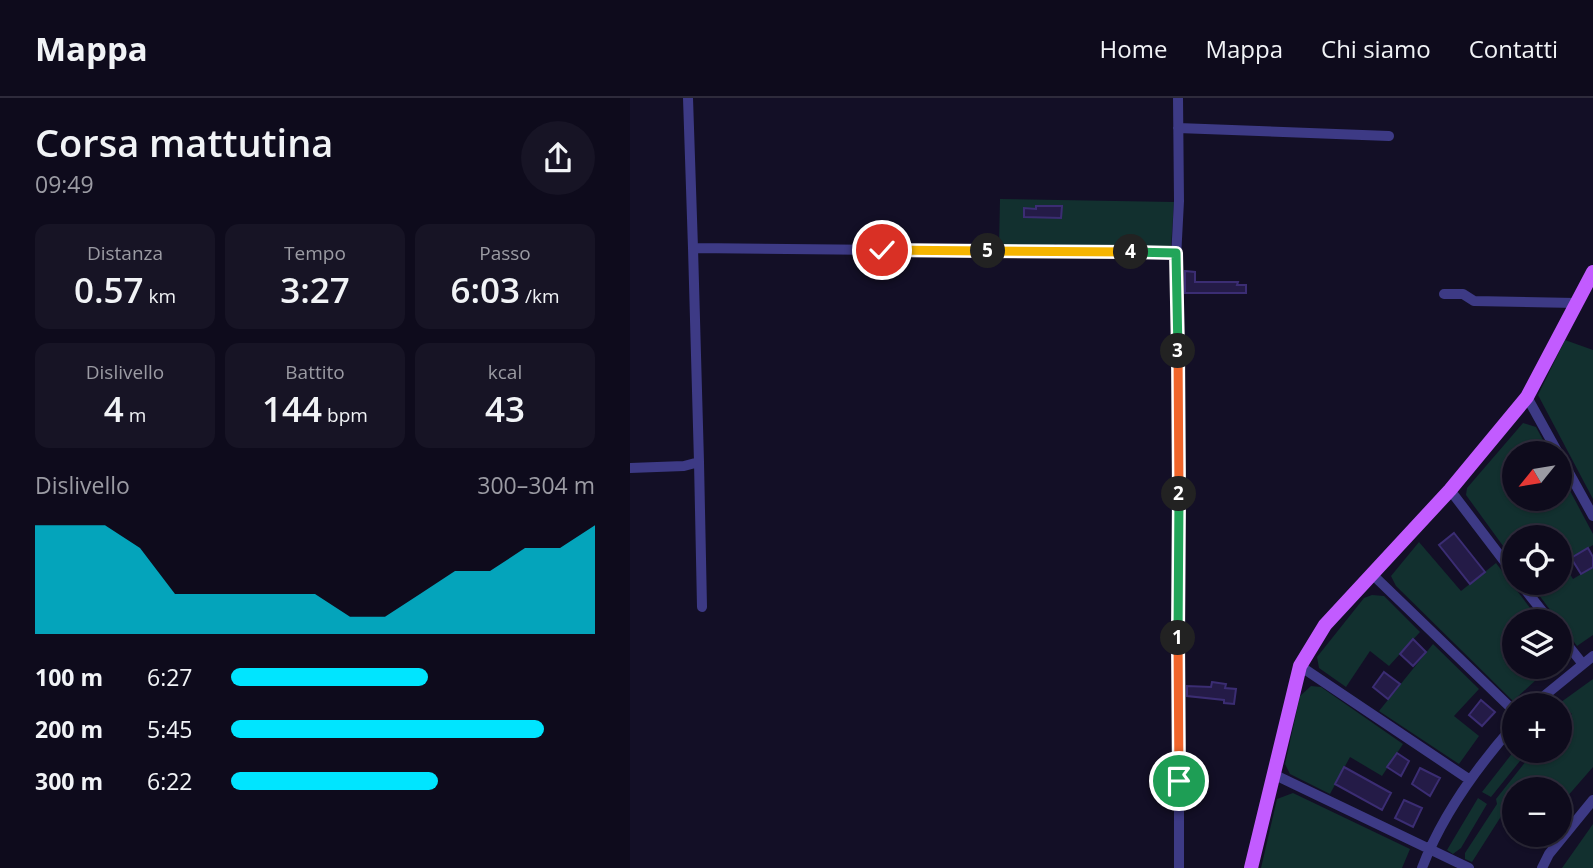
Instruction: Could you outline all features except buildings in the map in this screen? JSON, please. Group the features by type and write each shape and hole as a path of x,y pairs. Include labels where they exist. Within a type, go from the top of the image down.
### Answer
{"main road":[{"path":"1251,868 1300,666 1325,625 1450,491 1527,397 1593,272"}],"street":[{"path":"688,98 702,607"},
{"path":"1178,98 1176,253 1180,868"},
{"path":"1178,128 1389,136"},
{"path":"693,248 1176,253"},
{"path":"1444,293 1463,294 1474,300 1576,303"},
{"path":"1527,397 1593,516"},
{"path":"630,468 684,466 699,462"},
{"path":"1450,491 1502,558"},
{"path":"1373,575 1502,699"},
{"path":"1529,595 1541,609"},
{"path":"1572,650 1582,663"},
{"path":"1547,693 1593,656"},
{"path":"1300,666 1470,780"},
{"path":"1422,868 1429,849 1470,780 1502,740"},
{"path":"1273,774 1469,868"},
{"path":"1542,868 1549,853 1593,800"}],"green space":[{"path":"1000,199 1174,202 1171,247 1067,249 1055,244 1051,249 999,248"},
{"path":"1565,340 1593,350 1593,499 1572,459 1572,441 1562,441 1538,395"},
{"path":"1523,423 1536,427 1544,441 1507,441"},
{"path":"1502,447 1502,511 1572,511 1572,494 1593,534 1593,545 1572,558 1572,525 1502,525 1502,544 1466,495 1467,488"},
{"path":"1419,542 1461,591 1496,563 1502,571 1502,595 1520,595 1531,609 1502,609 1502,679 1537,679 1522,693 1505,693 1396,586 1391,576"},
{"path":"1593,567 1593,635 1577,646 1572,639 1572,609 1549,609 1539,595 1572,595 1572,577"},
{"path":"1372,595 1384,596 1420,632 1389,666 1370,651 1346,687 1319,668 1317,657 1364,598"},
{"path":"1433,644 1479,689 1454,716 1479,736 1459,764 1379,711"},
{"path":"1593,679 1593,767 1572,791 1572,777 1513,777 1524,763 1572,763 1572,694"},
{"path":"1311,686 1321,687 1403,744 1382,776 1350,757 1330,794 1290,774 1285,764 1300,696"},
{"path":"1505,763 1518,763 1507,777 1502,777 1502,783 1491,797 1482,792"},
{"path":"1502,791 1502,815 1472,862 1465,859 1465,853 1497,804 1496,799"},
{"path":"1293,793 1410,849 1402,868 1261,868 1277,799"},
{"path":"1478,798 1487,804 1461,848 1453,854 1447,850"},
{"path":"1593,824 1593,868 1562,868"}],"route":[{"path":"882,250 1176,253 1179,365 1179,781"}]}
